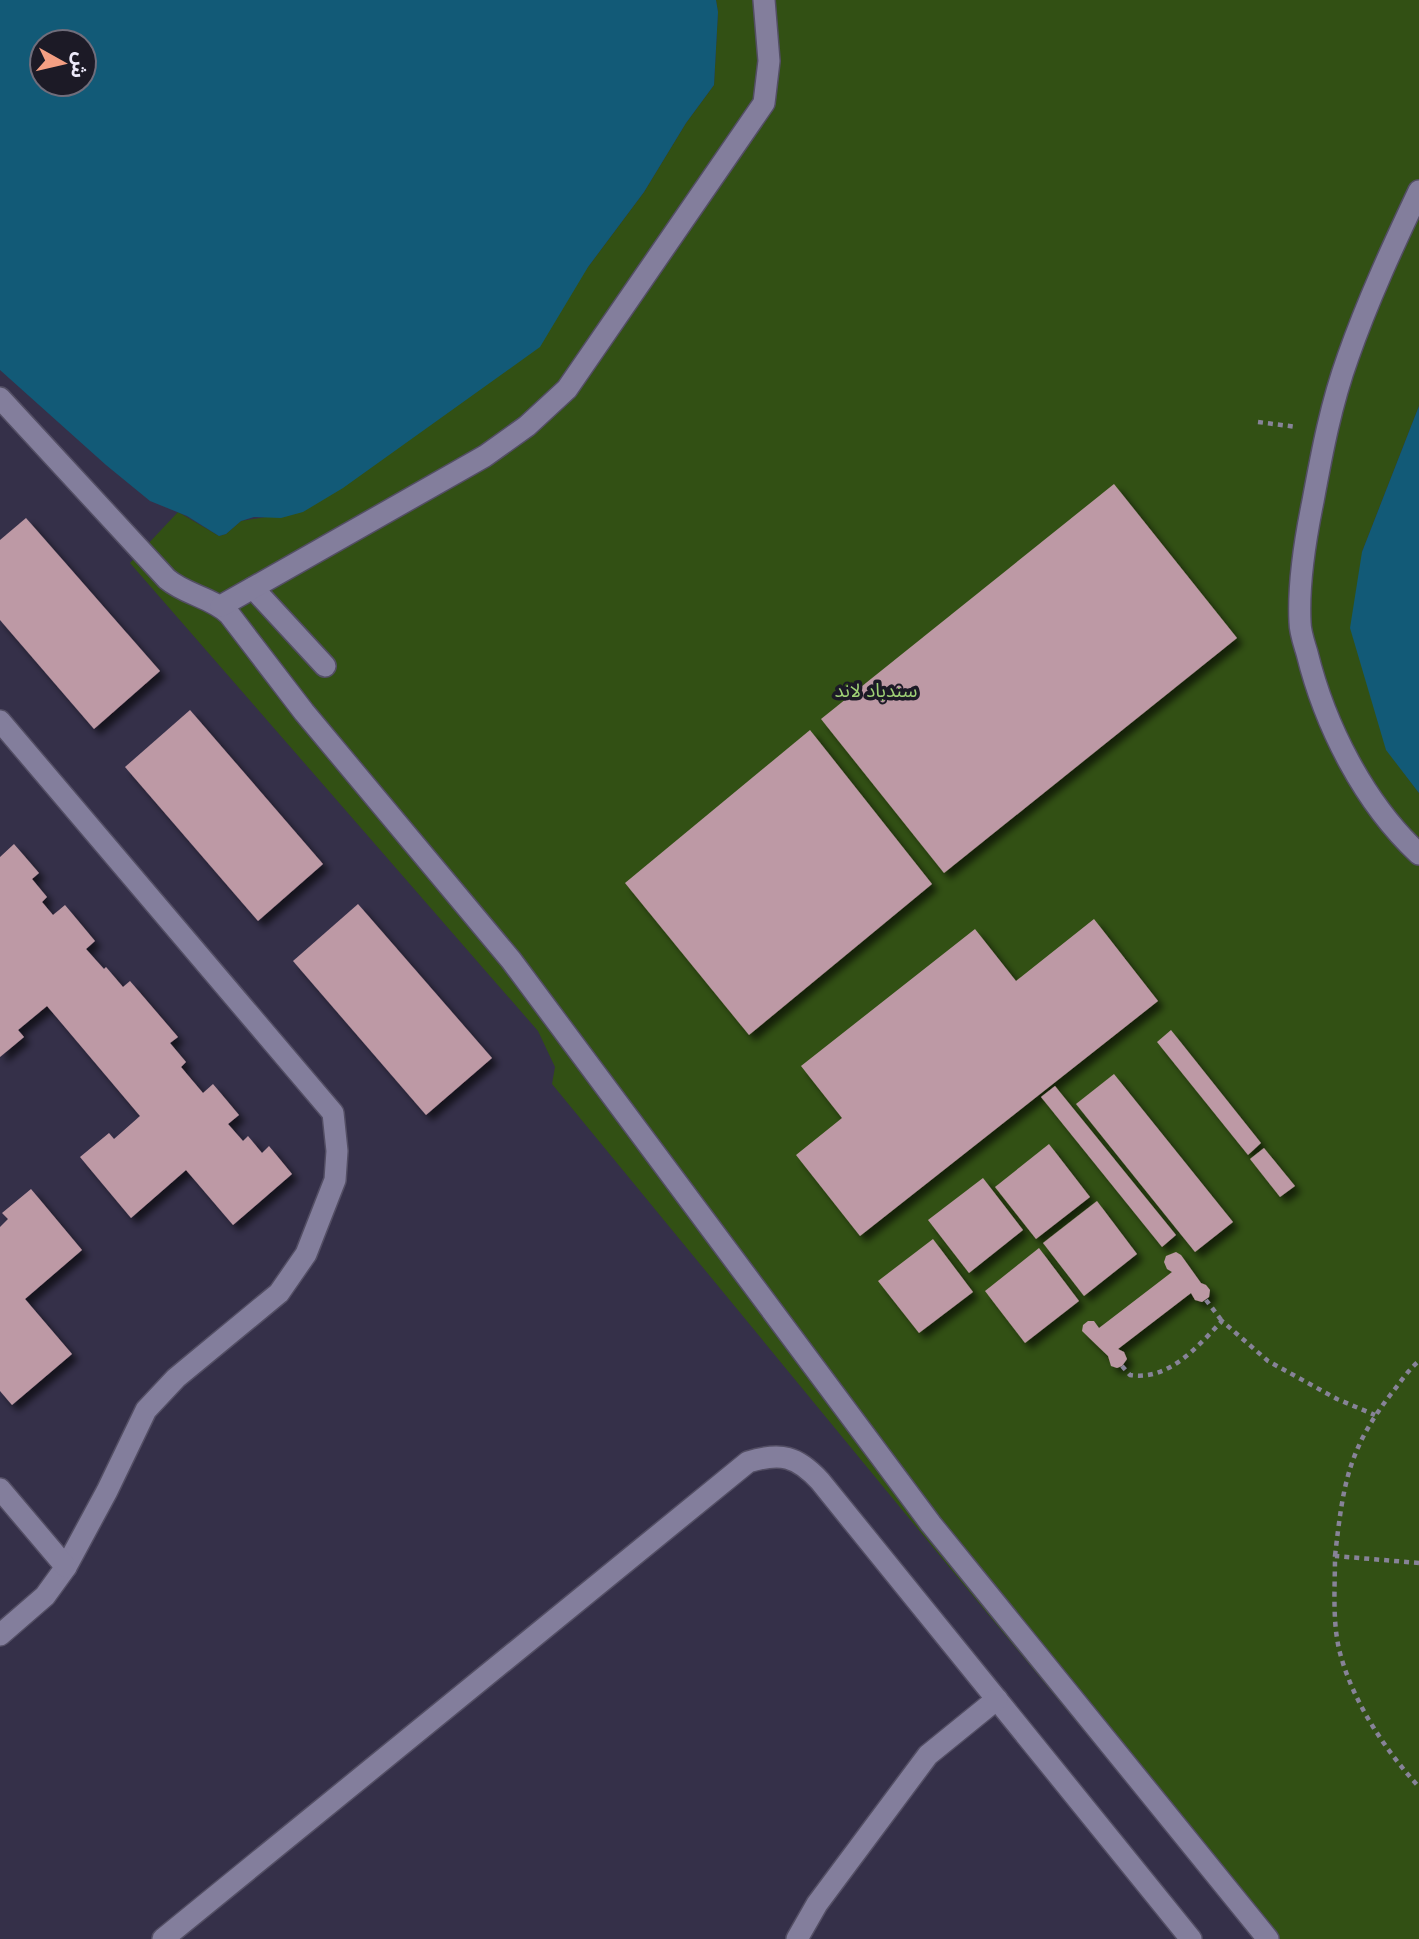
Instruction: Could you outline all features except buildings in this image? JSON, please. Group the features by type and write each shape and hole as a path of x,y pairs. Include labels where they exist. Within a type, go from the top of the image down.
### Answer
{"street":[{"path":"221,606 485,456 527,426 567,389 764,103 769,61 764,0"},
{"path":"1419,191 1347,358 1326,431 1308,526 1300,624 1316,692 1342,746 1365,787 1403,839 1419,855"},
{"path":"0,398 167,579 187,593 221,606 237,624 304,712 511,960 931,1524 1268,1939"},
{"path":"253,588 325,666"},
{"path":"0,721 333,1113 337,1151 335,1180 306,1254 279,1293 176,1378 146,1410 66,1567 46,1596 0,1634"},
{"path":"163,1939 748,1462 767,1456 788,1458 806,1466 1191,1939"},
{"path":"0,1489 66,1567"},
{"path":"797,1939 817,1904 928,1755 997,1699"}],"path":[{"path":"1258,422 1326,431"},
{"path":"1206,1300 1222,1321 1268,1361 1337,1399 1375,1415"},
{"path":"1122,1366 1130,1375 1143,1377 1176,1366 1222,1321"},
{"path":"1419,1361 1412,1366 1364,1433 1347,1473 1335,1556 1335,1605 1340,1651 1352,1688 1378,1734 1419,1787"},
{"path":"1335,1556 1419,1563"}],"green space":[{"name":"سندباد لاند","path":"716,0 1419,0 1419,406 1362,552 1386,749 1419,793 1419,1939 1255,1939 552,1084 555,1067 538,1031 130,563 178,512 219,536 226,534 241,521 266,517 588,267 644,192 686,123 714,85 718,12"}],"water":[{"path":"0,0 716,0 718,12 714,85 686,123 644,192 588,267 540,347 343,488 303,512 281,518 254,517 241,521 226,534 219,536 187,516 150,501 0,370"},
{"path":"1419,406 1419,793 1386,750 1350,628 1362,552"}]}
